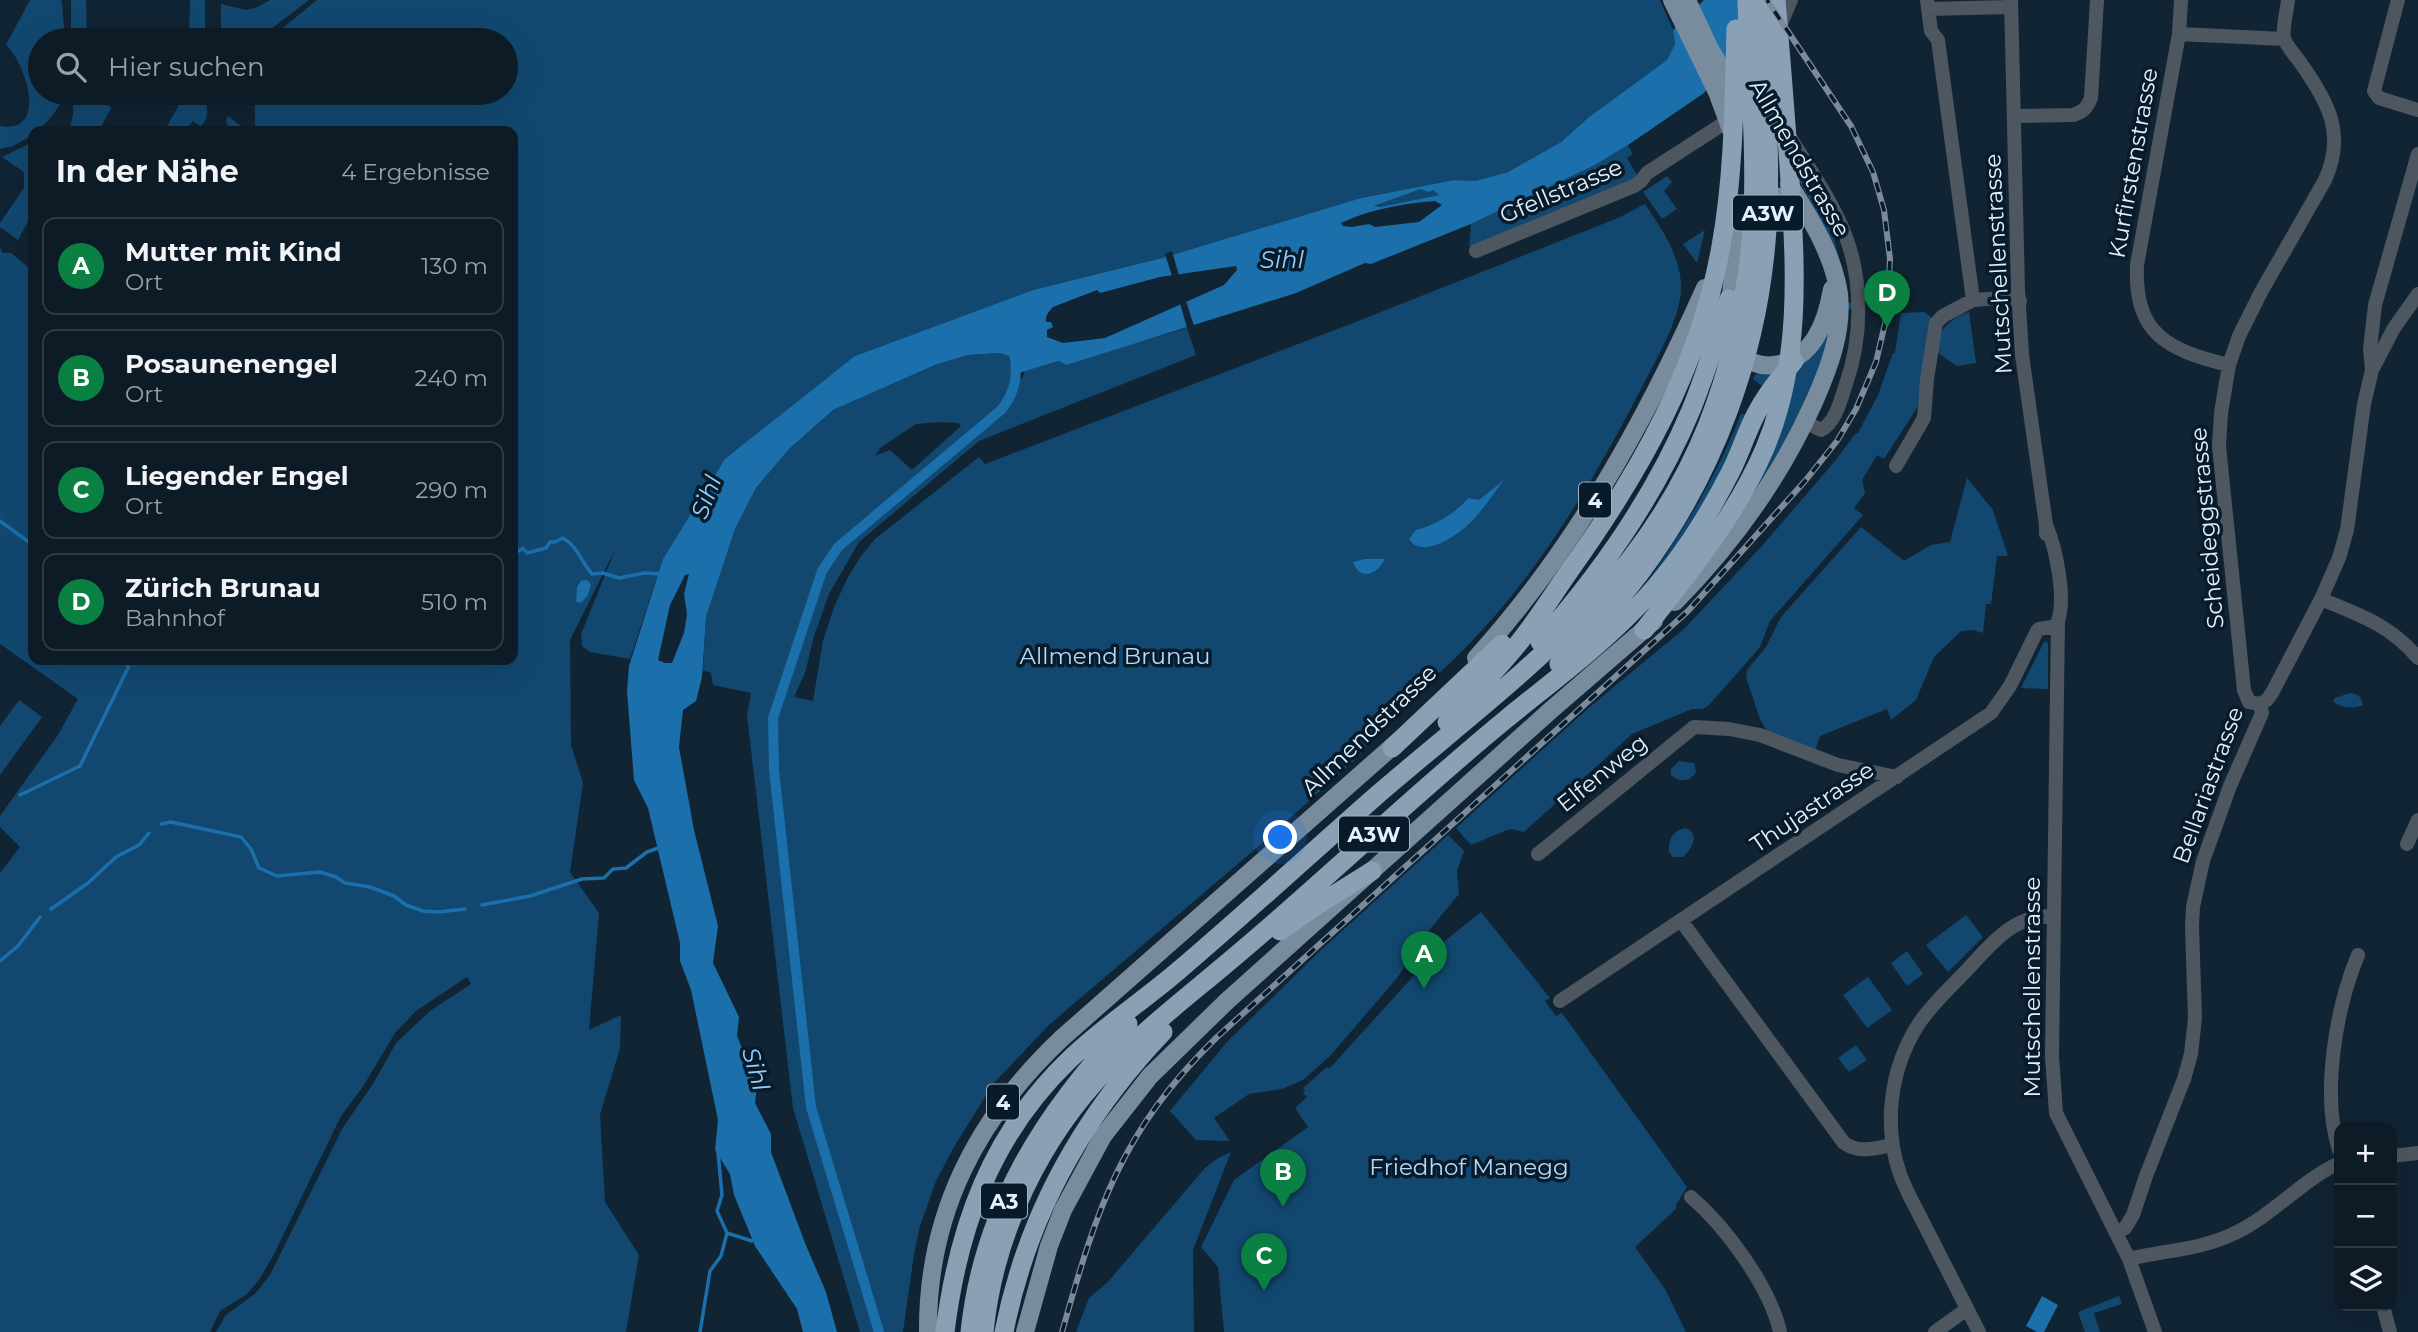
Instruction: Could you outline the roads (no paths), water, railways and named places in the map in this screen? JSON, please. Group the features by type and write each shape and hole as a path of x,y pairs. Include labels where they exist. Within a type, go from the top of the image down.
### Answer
{"highway":[{"path":"1380,793 1481,687 1521,640 1626,488 1673,400 1702,325 1721,246 1732,142 1737,0"},
{"name":"A3W","path":"1177,972 1380,793 1545,653 1611,585 1662,514 1718,419 1738,326 1751,243 1753,168 1747,0"},
{"name":"A3W","path":"984,1332 996,1269 1020,1199 1080,1089 1505,720 1589,633 1641,572 1687,501 1751,338 1765,256 1769,171 1762,0"},
{"path":"1644,630 1700,559 1752,476 1770,436 1782,396 1790,358 1796,269 1787,1"},
{"path":"1470,717 1570,608 1636,515 1663,468 1690,411 1708,367 1729,299"},
{"path":"1505,720 1607,637 1672,568 1714,503 1762,403 1794,361"},
{"path":"1442,775 1521,719 1584,668 1668,587 1723,523"},
{"path":"1392,748 1499,648 1567,574"},
{"path":"1225,970 1316,906 1372,871"},
{"name":"A3W","path":"1004,1332 1019,1271 1042,1209 1068,1157 1101,1106 1149,1047 1244,949"},
{"name":"A3","path":"945,1332 958,1254 975,1200 1004,1141 1046,1086 1082,1048 1177,972"},
{"name":"A3","path":"970,1332 982,1263 1006,1197 1043,1128 1080,1089 1177,972"}],"main road":[{"name":"4","path":"1682,4 1722,86"},
{"name":"Allmendstrasse","path":"928,1332 932,1270 949,1203 976,1143 1012,1091 1070,1031 1392,748 1510,618 1540,581 1588,512 1653,400 1699,303 1737,212 1735,151 1722,86"},
{"name":"Allmendstrasse","path":"1025,1332 1042,1268 1060,1219 1083,1171 1113,1122 1150,1076 1180,1045 1695,582 1745,522 1780,469 1824,379 1838,331 1839,303 1833,268 1816,228 1764,144 1722,86"},
{"path":"1799,200 1780,196 1763,197 1746,204 1737,212 1728,331 1730,343 1736,353 1746,360 1765,365 1794,361 1816,337 1826,318 1833,288 1833,268"}],"street":[{"path":"2015,116 2081,113 2091,98 2097,0"},
{"name":"Kurfirstenstrasse","path":"2181,0 2179,34 2137,265 2136,284 2147,322 2162,339 2182,352 2229,365"},
{"path":"2179,34 2284,39 2288,0"},
{"path":"2398,0 2374,91 2379,98 2418,110"},
{"path":"1764,144 1755,104 1767,54 1787,1"},
{"path":"1973,300 1940,53 1938,40 1931,31 1928,4 2011,4"},
{"name":"Mutschellenstrasse","path":"2011,4 2022,355 2046,525 2045,545 2052,610 2058,623 2053,1103 2062,1128 2129,1259 2155,1332"},
{"name":"Scheideggstrasse","path":"2260,704 2252,704 2245,693 2219,446 2221,413 2229,365 2249,314 2325,180 2333,155 2333,128 2327,103 2284,39"},
{"path":"1722,86 1744,76 1767,54"},
{"name":"Allmendstrasse","path":"1760,84 1780,123 1816,179 1846,237 1858,300 1858,332 1853,358 1832,420 1821,430 1805,422"},
{"name":"Gfellstrasse","path":"1476,251 1634,186 1647,173 1729,120"},
{"name":"Bellariastrasse","path":"2116,1233 2125,1228 2133,1215 2186,1074 2194,1034 2192,926 2199,877 2230,786 2262,713 2260,704 2272,693 2321,599 2339,558 2347,530 2364,404 2372,370 2370,349 2376,299 2418,154"},
{"path":"2372,370 2404,312 2418,294"},
{"path":"1896,466 1924,418 1936,323 1942,316 1973,300 2002,298 2020,301"},
{"path":"2376,299 2390,310 2404,312"},
{"path":"2321,599 2385,627 2406,643 2418,657"},
{"name":"Thujastrasse","path":"1560,1001 1682,922 1990,713 2010,686 2037,631 2058,623"},
{"name":"Elfenweg","path":"1538,854 1694,727 1729,729 1760,735 1838,765 1897,777"},
{"path":"2407,844 2418,820"},
{"path":"1979,1332 1900,1176 1892,1145 1895,1079 1904,1050 1918,1024 1942,995 2008,929 2028,918 2054,915"},
{"path":"1682,922 1844,1143 1862,1151 1892,1145"},
{"path":"2334,1122 2332,1092 2337,1025 2349,976 2358,955"},
{"path":"2397,1155 2418,1153"},
{"path":"2129,1259 2216,1242 2237,1232 2334,1166"},
{"path":"1691,1197 1719,1225 1762,1285 1771,1301 1780,1332"},
{"path":"1935,1332 1967,1309"},
{"path":"2384,1311 2390,1332"}],"water":[{"name":"Sihl","path":"1704,0 1765,0 1730,58 1704,93 1595,165 1471,224 1371,264 1365,263 1296,293 1066,365 1059,361 1019,373 1012,357 999,353 968,355 935,365 833,410 789,449 756,488 735,529 706,617 702,677 696,701 683,710 679,747 694,830 718,926 713,963 739,1017 737,1036 757,1085 755,1103 771,1134 771,1152 826,1292 837,1332 803,1332 797,1309 755,1246 734,1195 730,1174 715,1150 718,1120 691,990 680,961 680,943 648,808 634,780 627,691 629,666 663,559 725,459 855,356 1033,290 1162,258 1361,198 1454,180 1475,181 1508,172 1561,142 1589,117 1667,60 1675,44 1673,30","holes":["1421,189 1429,192 1433,190 1439,195 1374,206","1435,201 1442,205 1419,222 1375,227 1369,224 1343,226 1341,223 1399,205","1236,266 1237,270 1224,285 1105,338 1063,343 1047,337 1047,330 1053,327 1051,322 1046,322 1046,317 1053,307 1097,290 1100,293 1160,277","689,574 684,594 687,614 684,633 672,663 665,663 658,660 670,605 685,575"]},
{"path":"1504,480 1474,519 1451,537 1423,547 1415,545 1409,539 1416,530 1444,518 1468,498 1479,500"},
{"path":"1385,559 1374,572 1364,574 1353,562"},
{"path":"587,580 591,584 588,595 581,603 576,602 577,587 581,581"},
{"path":"2042,1296 2058,1305 2044,1332 2037,1332 2026,1326"}],"waterway":[{"path":"879,1332 811,1107 774,770 773,718 822,571 838,547 1001,410 1015,382 1014,352"},
{"path":"0,521 28,541"},
{"path":"518,551 523,548 527,553 546,548 550,542 563,538 576,550 592,574 603,573 619,578 644,573 661,574"},
{"path":"20,795 80,766 128,665"},
{"path":"161,824 171,822 241,837 251,849 259,868 277,876 320,872 345,883 370,887 394,896 406,905 423,911 465,909"},
{"path":"51,909 88,883 116,857 139,845 149,833"},
{"path":"482,905 530,896 582,879 604,878 613,869 626,868 647,852 661,847"},
{"path":"0,961 18,946 40,917"},
{"path":"718,1152 722,1195 717,1211 727,1233"},
{"path":"700,1332 710,1271 721,1256 727,1233 752,1241 755,1237"}],"railway":[{"path":"1062,1332 1087,1247 1116,1173 1157,1106 1184,1072 1216,1038 1688,611 1805,481 1837,441 1856,409 1876,362 1887,315 1890,259 1884,210 1873,172 1851,126 1767,0"}],"place":[{"name":"Zürich Brunau","path":"1887,328"},
{"name":"Mutter mit Kind","path":"1424,989"},
{"name":"Posaunenengel","path":"1283,1207"},
{"name":"Liegender Engel","path":"1264,1291"}],"park label":[{"name":"Allmend Brunau","path":"1115,656"},
{"name":"Friedhof Manegg","path":"1469,1167"}]}
